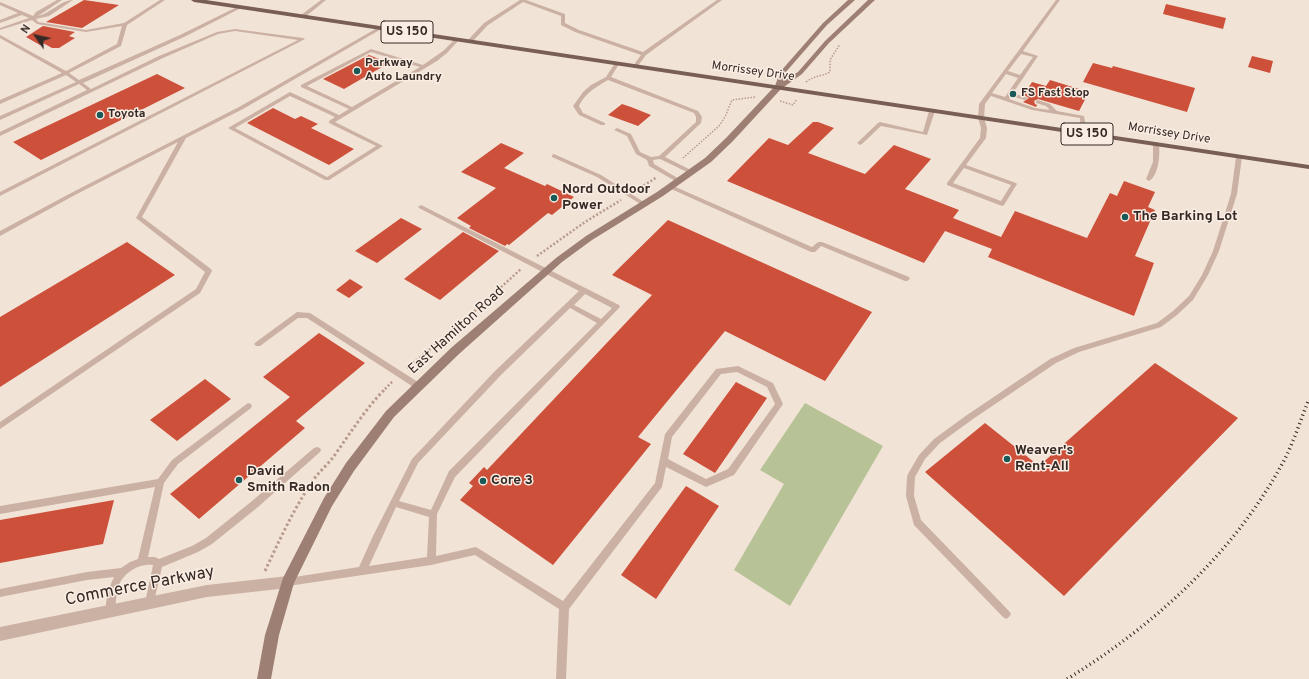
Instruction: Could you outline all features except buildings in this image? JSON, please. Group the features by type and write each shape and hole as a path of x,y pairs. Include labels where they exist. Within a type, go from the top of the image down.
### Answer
{"main road":[{"name":"Morrissey Drive","path":"194,0 1309,167"},
{"name":"East Hamilton Road","path":"778,88 782,73 825,24 852,0"},
{"name":"East Hamilton Road","path":"264,679 272,635 288,582 328,502 350,467 390,414 418,386 546,271 589,238 675,184 729,140 778,88 800,73 832,37 872,0"}],"street":[{"name":"Commerce Parkway","path":"0,634 207,591 288,582"}],"lane":[{"path":"33,18 38,13 60,0"},
{"path":"0,29 47,14 71,0"},
{"path":"0,3 33,18 37,23 86,31 125,24 163,0"},
{"path":"303,16 324,0"},
{"path":"470,42 486,24 522,0 563,15 563,24 577,31 644,54"},
{"path":"635,66 644,54 720,0"},
{"path":"963,166 1014,184 1002,204 949,184 983,138 984,128 981,118 982,104 1058,0"},
{"path":"0,118 182,36 241,7"},
{"path":"0,8 10,12 10,14 2,21"},
{"path":"2,21 22,13"},
{"path":"0,102 66,73 119,45 125,24"},
{"path":"0,234 72,194 241,108 381,28"},
{"path":"0,134 162,57 217,33 235,30 303,40 0,194"},
{"path":"0,36 66,73 91,91"},
{"path":"339,117 290,94 231,128 327,179 380,146 331,122 424,67 445,52 456,40"},
{"path":"353,109 303,86 371,50 424,67"},
{"path":"1006,100 1036,56 1020,52"},
{"path":"603,124 581,114 576,106 581,95 595,84 608,78 617,64"},
{"path":"1005,72 1021,77"},
{"path":"608,78 696,112 699,117 699,122 661,157 650,159 638,153 629,134 617,130"},
{"path":"990,94 1034,109 1082,117 1084,133"},
{"path":"1010,94 1025,98"},
{"path":"1038,102 1048,105 1055,112"},
{"path":"860,143 880,124 925,134 932,110"},
{"path":"0,426 198,292 209,271 138,218 184,137"},
{"path":"1149,178 1157,163 1158,157 1156,144"},
{"path":"554,156 599,176 644,204"},
{"path":"661,157 691,172"},
{"path":"1006,614 917,522 910,496 911,478 922,457 937,441 1053,362 1077,350 1159,325 1191,298 1205,275 1216,251 1234,194 1239,157"},
{"path":"650,159 651,165 675,184 813,250 820,243 907,279"},
{"path":"421,207 617,307 452,474 433,514 431,561"},
{"path":"362,571 376,539 415,461 498,372 584,291"},
{"path":"569,306 602,322"},
{"path":"258,344 297,315 308,315 418,386"},
{"path":"561,679 564,607 659,484 663,461 668,436 719,371 738,369 770,385 779,404 731,472 706,483 663,461"},
{"path":"142,562 160,482 175,462 248,406"},
{"path":"158,564 195,549 209,541 255,504 317,450"},
{"path":"0,510 160,482"},
{"path":"394,503 433,514"},
{"path":"288,582 431,561 476,551 564,607"},
{"path":"110,611 117,580 124,572 131,566 142,562 155,561 158,564"},
{"path":"150,603 158,564"},
{"path":"0,593 87,576 124,572"}],"green space":[{"path":"805,403 883,446 790,606 734,570 784,484 760,470"}],"railway":[{"path":"1067,679 1099,659 1159,612 1188,586 1214,559 1239,530 1261,499 1281,466 1293,441 1309,399"}],"place":[{"name":"Parkway Auto Laundry","path":"357,71"},
{"name":"FS Fast Stop","path":"1013,94"},
{"name":"Toyota","path":"100,115"},
{"name":"Nord Outdoor Power","path":"554,198"},
{"name":"The Barking Lot","path":"1125,217"},
{"name":"Weaver's Rent-All","path":"1007,459"},
{"name":"David Smith Radon","path":"239,480"},
{"name":"Core 3","path":"483,481"}]}
